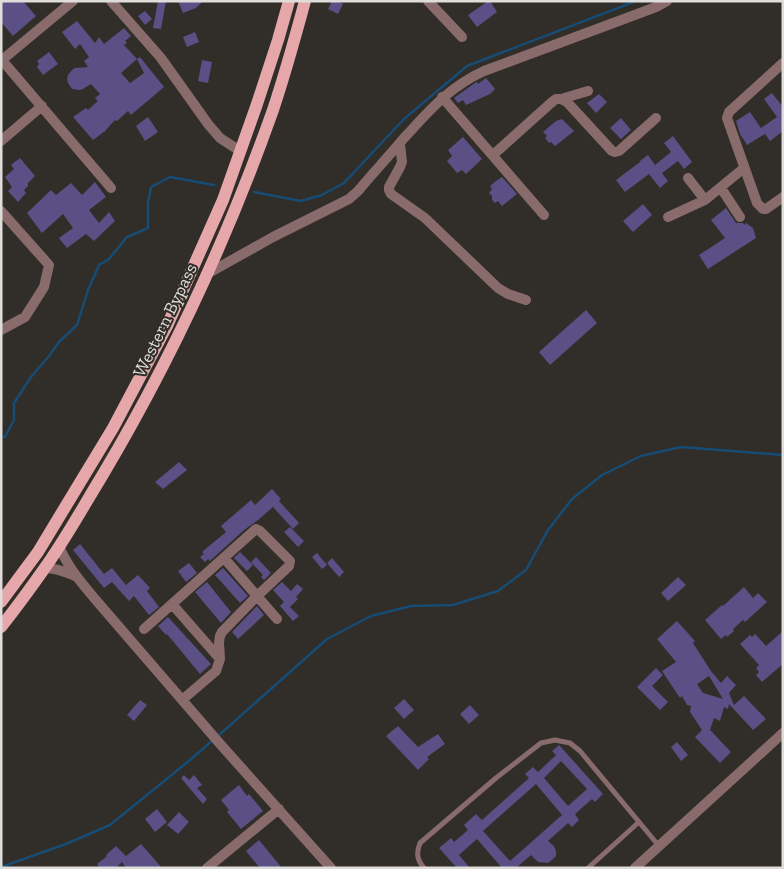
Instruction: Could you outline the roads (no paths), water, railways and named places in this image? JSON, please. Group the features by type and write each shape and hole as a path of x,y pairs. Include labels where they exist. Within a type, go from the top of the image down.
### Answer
{"main road":[{"name":"Western Bypass","path":"1,602 38,552 113,428 171,318 223,200 260,95 289,1"},
{"name":"Western Bypass","path":"1,627 45,568 126,436 180,332 238,203 273,108 305,1"}],"street":[{"path":"73,1 2,60 111,188"},
{"path":"111,1 161,58 220,138 240,151"},
{"path":"428,1 462,37"},
{"path":"207,274 273,237 349,199 442,97 462,83 484,71 624,20 668,1"},
{"path":"783,63 727,115 727,120 757,204 766,209 783,197"},
{"path":"493,155 556,99 588,91"},
{"path":"442,97 544,215"},
{"path":"561,99 567,102 615,152 619,151 656,118"},
{"path":"1,141 42,106"},
{"path":"400,144 402,162 389,187 391,194 425,218 498,288 508,294 526,300"},
{"path":"668,217 705,200 744,168"},
{"path":"688,178 705,200"},
{"path":"721,188 740,217"},
{"path":"1,211 48,266 44,287 25,317 1,330"},
{"path":"144,629 253,530 257,529 288,559 289,566 222,632 219,642 220,659 216,671 182,700"},
{"path":"59,546 77,577 182,700 331,868"},
{"path":"224,558 277,619"},
{"path":"45,568 55,568 77,577"},
{"path":"172,604 220,659"},
{"path":"635,868 783,733"},
{"path":"207,868 279,809"}],"lane":[{"path":"424,868 418,856 420,843 528,753 542,743 555,740 570,743 580,751 659,846"},
{"path":"588,868 639,822"}],"waterway":[{"path":"254,192 301,201 322,195 344,183 404,119 467,66 636,1"},
{"path":"1,438 5,437 14,420 14,403 31,377 59,342 77,325 88,290 99,265 109,259 127,237 148,228 148,203 151,187 170,177 214,185"},
{"path":"218,736 327,639 371,616 411,606 453,605 498,591 526,570 548,530 572,499 602,475 641,456 681,447 783,455"},
{"path":"1,867 66,844 110,825 214,739"}]}
